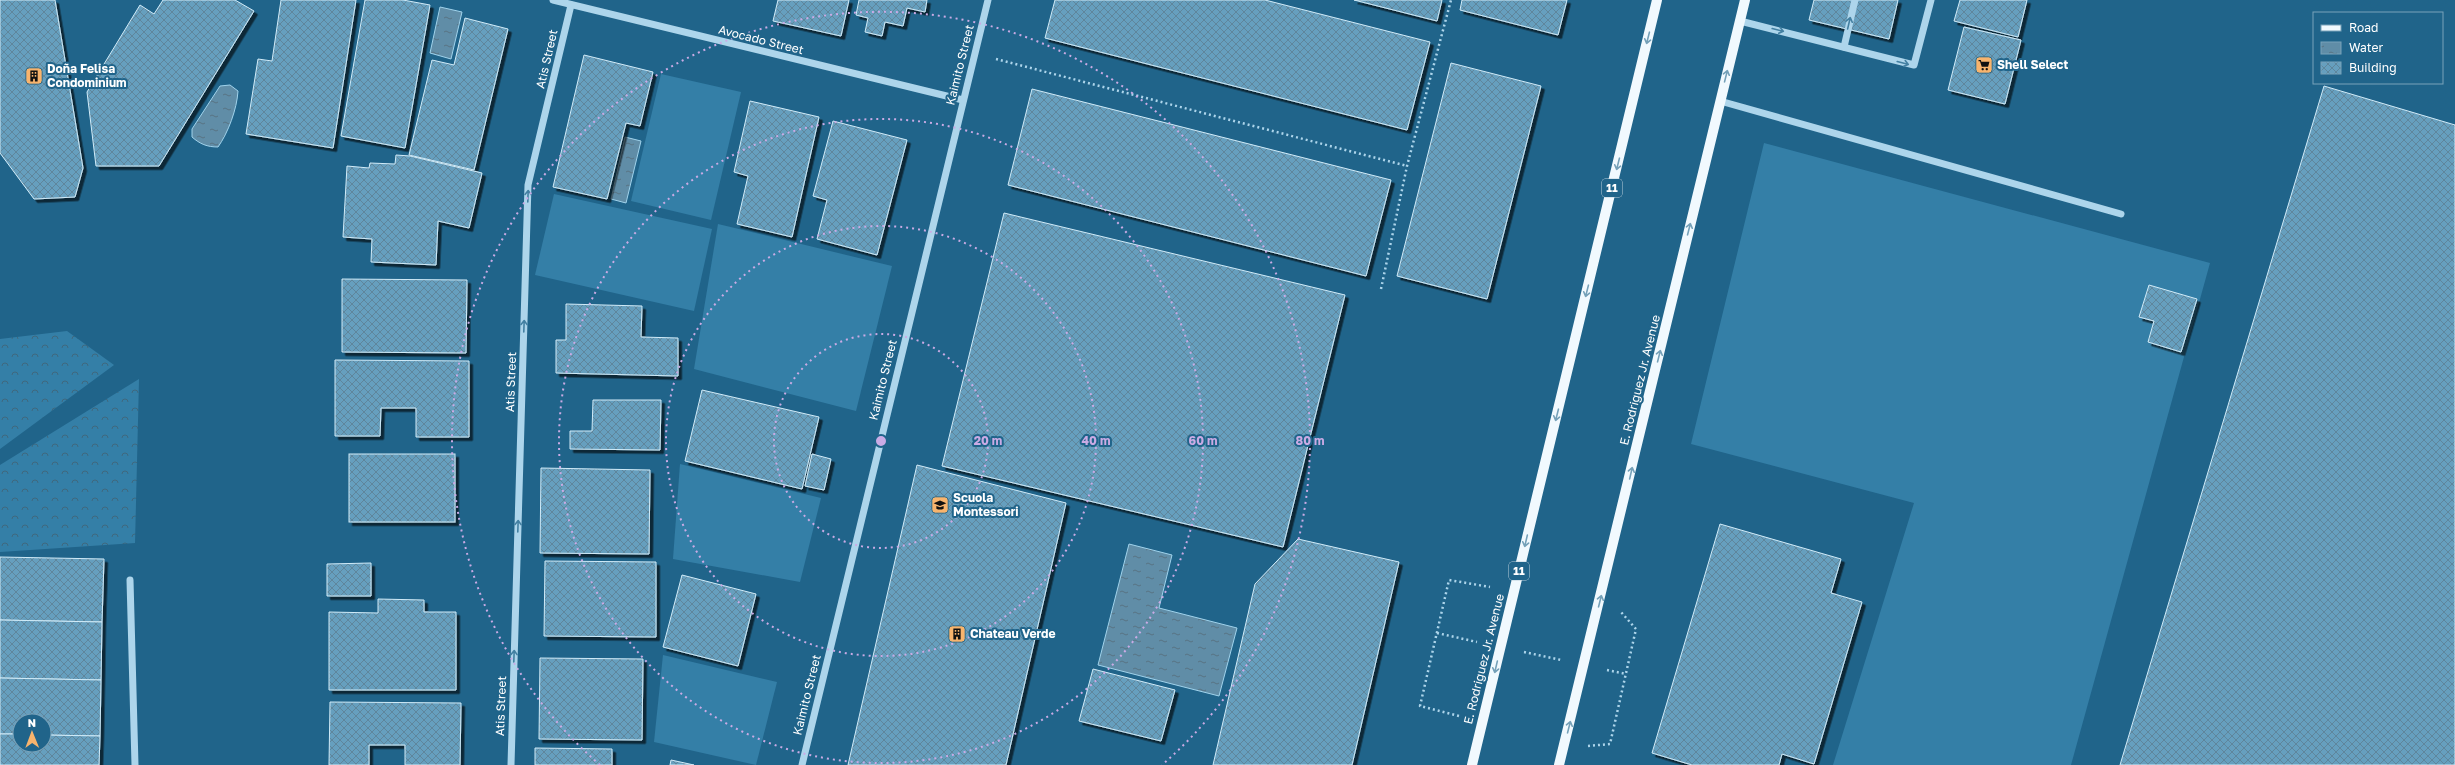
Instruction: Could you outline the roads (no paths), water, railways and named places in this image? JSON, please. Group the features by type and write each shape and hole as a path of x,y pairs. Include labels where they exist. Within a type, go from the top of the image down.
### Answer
{"main road":[{"name":"E. Rodriguez Jr. Avenue","path":"1472,765 1657,0"},
{"name":"E. Rodriguez Jr. Avenue","path":"1559,765 1745,0"}],"street":[{"name":"Avocado Street","path":"553,0 963,100"},
{"name":"Kaimito Street","path":"802,765 988,0"},
{"path":"1844,46 1855,0"},
{"path":"1740,21 1844,46 1914,66 1931,0"},
{"name":"Atis Street","path":"510,765 528,185 571,5"},
{"path":"1720,101 2121,214"},
{"path":"130,580 135,765"}],"water":[{"path":"440,7 462,12 451,59 430,53"},
{"path":"230,85 238,91 234,113 225,135 218,147 207,146 192,137 192,129 220,86"},
{"path":"625,137 641,141 626,203 611,199"},
{"path":"1129,544 1172,555 1159,608 1237,628 1219,696 1098,665"}],"place":[{"name":"Shell Select","path":"1984,65"},
{"name":"Doña Felisa Condominium","path":"34,76"},
{"name":"Scuola Montessori","path":"940,505"},
{"name":"Chateau Verde","path":"957,634"}]}
